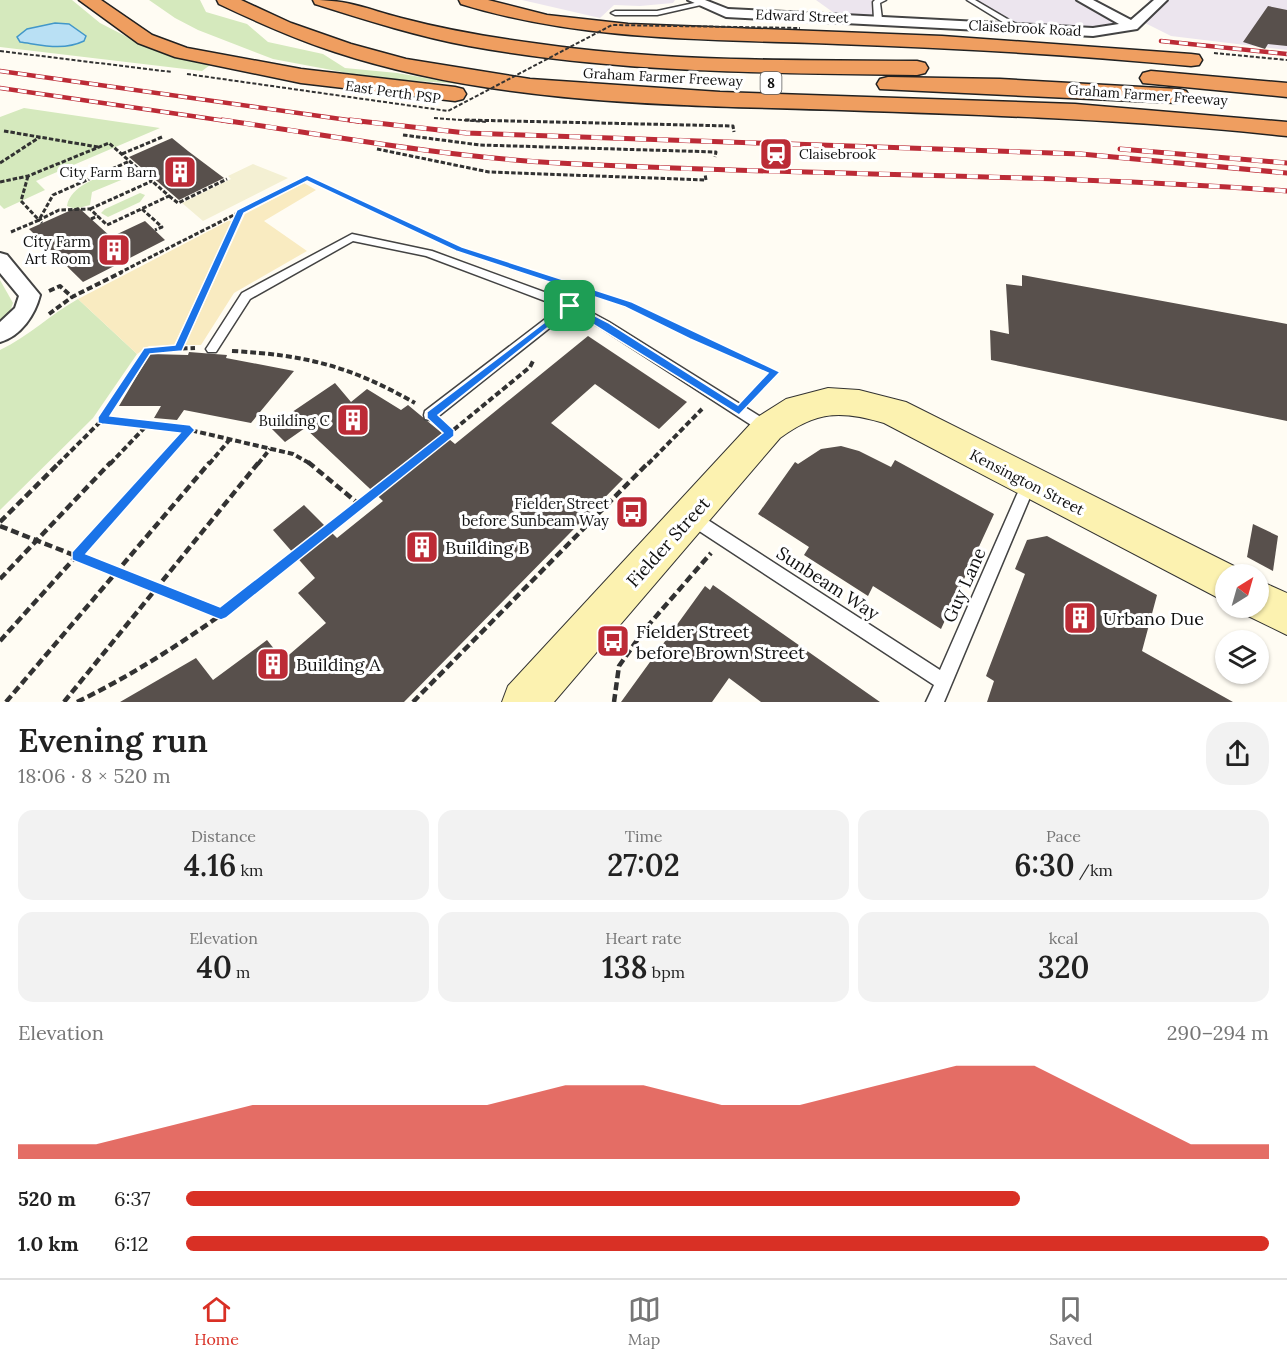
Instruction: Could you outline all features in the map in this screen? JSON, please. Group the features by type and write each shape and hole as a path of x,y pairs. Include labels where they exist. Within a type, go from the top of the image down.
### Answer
{"highway":[{"path":"88,0 145,39 182,53 301,76 397,89 632,105 845,105"},
{"path":"120,0 140,21 178,43 225,60"},
{"path":"226,0 293,32 384,61 489,80 635,95 1166,117 1287,129"},
{"name":"Graham Farmer Freeway","path":"264,0 318,22 368,37 481,60 564,72 764,83 1088,89 1287,106"},
{"name":"Graham Farmer Freeway","path":"322,0 394,23 471,42 570,56 719,65 1084,73 1287,90"},
{"path":"359,0 432,21 483,30 599,44 990,51 1168,58"},
{"path":"468,0 536,20 589,26 685,33 979,44 1212,62"},
{"path":"1235,64 1287,70"}],"street":[{"path":"1083,0 1132,26 1146,18 1161,0"},
{"name":"Edward Street","path":"697,2 726,13 878,19"},
{"name":"Claisebrook Road","path":"878,19 1093,32 1132,26"},
{"path":"0,260 28,290 30,301 20,318 0,334"},
{"name":"Kensington Street","path":"823,401 845,400 869,404 894,412 1215,577"},
{"name":"Fielder Street","path":"524,702 691,517 754,420 784,415 805,405 823,401"},
{"path":"1269,605 1287,614"}],"lane":[{"path":"878,19 876,2 883,0"},
{"path":"970,0 1017,27"},
{"path":"615,13 657,13 697,2"},
{"path":"212,349 246,296 352,237 428,253 570,306 605,325 754,420"},
{"path":"430,415 570,306"},
{"name":"Guy Lane","path":"935,702 1029,483"},
{"name":"Sunbeam Way","path":"691,517 943,681"}],"path":[{"name":"East Perth PSP","path":"0,51 188,74 448,111 612,25 800,28"},
{"path":"434,118 507,123 733,126 734,132"},
{"path":"4,131 98,147"},
{"path":"403,135 480,145 716,152"},
{"path":"0,163 40,137"},
{"path":"122,154 162,137"},
{"path":"0,182 28,176 109,143 162,187 177,203 227,179"},
{"path":"715,147 715,158"},
{"path":"377,149 489,172 706,180 705,174"},
{"path":"40,222 53,195 113,166 130,161"},
{"path":"28,176 21,201 40,222"},
{"path":"30,301 60,286 72,297 307,178 429,235"},
{"path":"11,232 40,222 59,210 90,209 152,181"},
{"path":"68,183 72,187"},
{"path":"90,209 107,225 169,196"},
{"path":"142,209 162,227 155,230"},
{"path":"178,349 240,212"},
{"path":"91,219 98,216"},
{"path":"572,286 629,304 693,337 775,372 754,420"},
{"path":"77,702 120,683 173,649 221,614 530,367 539,348"},
{"path":"221,614 0,524 102,420 147,350 212,349 275,352 332,362 387,387 430,415 450,433"},
{"path":"412,702 704,406"},
{"path":"102,420 190,430 293,454 315,466 360,505"},
{"path":"0,579 148,424"},
{"path":"0,641 190,430"},
{"path":"6,702 231,438"},
{"path":"64,702 270,449"},
{"path":"614,702 619,666 645,629 724,538"}],"shaded area":[{"path":"522,0 675,0 673,3 640,6 614,5 600,18"},
{"path":"816,0 883,0 876,2 877,19 841,18"},
{"path":"970,0 1083,0 1132,26 1119,30 1017,27"},
{"path":"1147,0 1287,0 1287,50 1171,36 1141,21 1157,4"},
{"path":"253,164 288,178 203,221 182,203 231,179 228,176"}],"green space":[{"path":"0,0 72,0 100,23 135,41 168,54 210,65 202,71 0,47"},
{"path":"149,0 200,0 206,12 247,24 268,42 323,54 345,68 397,73 461,84 374,78 273,59 198,30"},
{"path":"24,108 160,128 36,181 45,190 4,209 0,205 0,117"},
{"path":"118,173 126,178 92,192 90,205 75,209 67,206 69,199 80,187 103,176"},
{"path":"140,193 145,195 140,202 108,217 101,213 105,209"},
{"path":"0,280 13,303 9,314 0,323"},
{"path":"78,299 137,354 93,418 0,510 0,350"}],"sand":[{"path":"304,183 316,190 264,221 307,251 234,293 201,345 185,345 245,214"},
{"path":"228,221 232,221 174,345 149,346 137,354 78,299"}],"water":[{"path":"55,23 69,24 86,36 84,41 68,46 52,46 20,42 17,37 27,29"}],"building":[{"path":"1268,6 1287,10 1287,46 1268,44 1265,49 1243,42"},
{"path":"172,138 224,178 179,200 129,157"},
{"path":"78,207 111,237 145,221 165,240 83,282 29,229"},
{"path":"1022,275 1287,324 1287,421 991,360 990,330 1009,334 1006,284 1022,286"},
{"name":"Building B","path":"588,336 687,402 659,429 595,384 551,423 623,479 404,702 120,702 196,658 213,680 267,640 283,660 326,623 298,593 315,578 273,530 304,505 337,538 383,501 305,428 285,442 270,427 335,383 351,402 367,389 401,410 408,405 455,444"},
{"path":"189,352 227,355 226,358 294,371 251,423 184,410 177,420 154,418 161,406 119,406 150,354 188,355"},
{"path":"841,446 859,451 891,467 895,460 994,514 941,629 873,586 868,596 804,555 809,547 758,514 795,462 798,464 821,449"},
{"path":"1253,524 1278,536 1273,571 1269,569 1269,564 1260,564 1247,557"},
{"name":"Urbano Due","path":"1047,536 1157,595 1142,651 1233,702 987,702 994,681 986,676 1025,574 1015,569 1027,540"},
{"path":"713,585 880,702 761,702 729,678 712,702 621,702 705,586 710,590"}],"railway":[{"path":"1161,41 1287,54"},
{"path":"0,71 362,122"},
{"path":"0,88 233,122"},
{"path":"222,120 432,151 558,163 1105,181 1287,191"},
{"path":"350,120 466,133 1081,154 1287,173"},
{"path":"1120,149 1287,163"}],"place":[{"name":"Claisebrook","path":"776,154"},
{"name":"City Farm Barn","path":"180,172"},
{"name":"City Farm Art Room","path":"114,250"},
{"name":"Building C","path":"353,420"},
{"name":"Fielder Street before Sunbeam Way","path":"632,512"},
{"name":"Building B","path":"422,547"},
{"name":"Urbano Due","path":"1080,618"},
{"name":"Fielder Street before Brown Street","path":"613,641"},
{"name":"Building A","path":"273,664"}],"route":[{"path":"307,178 459,249 629,304 693,337 775,372 739,411 605,325 570,306 430,415 450,433 221,614 76,556 190,430 102,420 147,350 178,349 240,212 307,178"}]}
